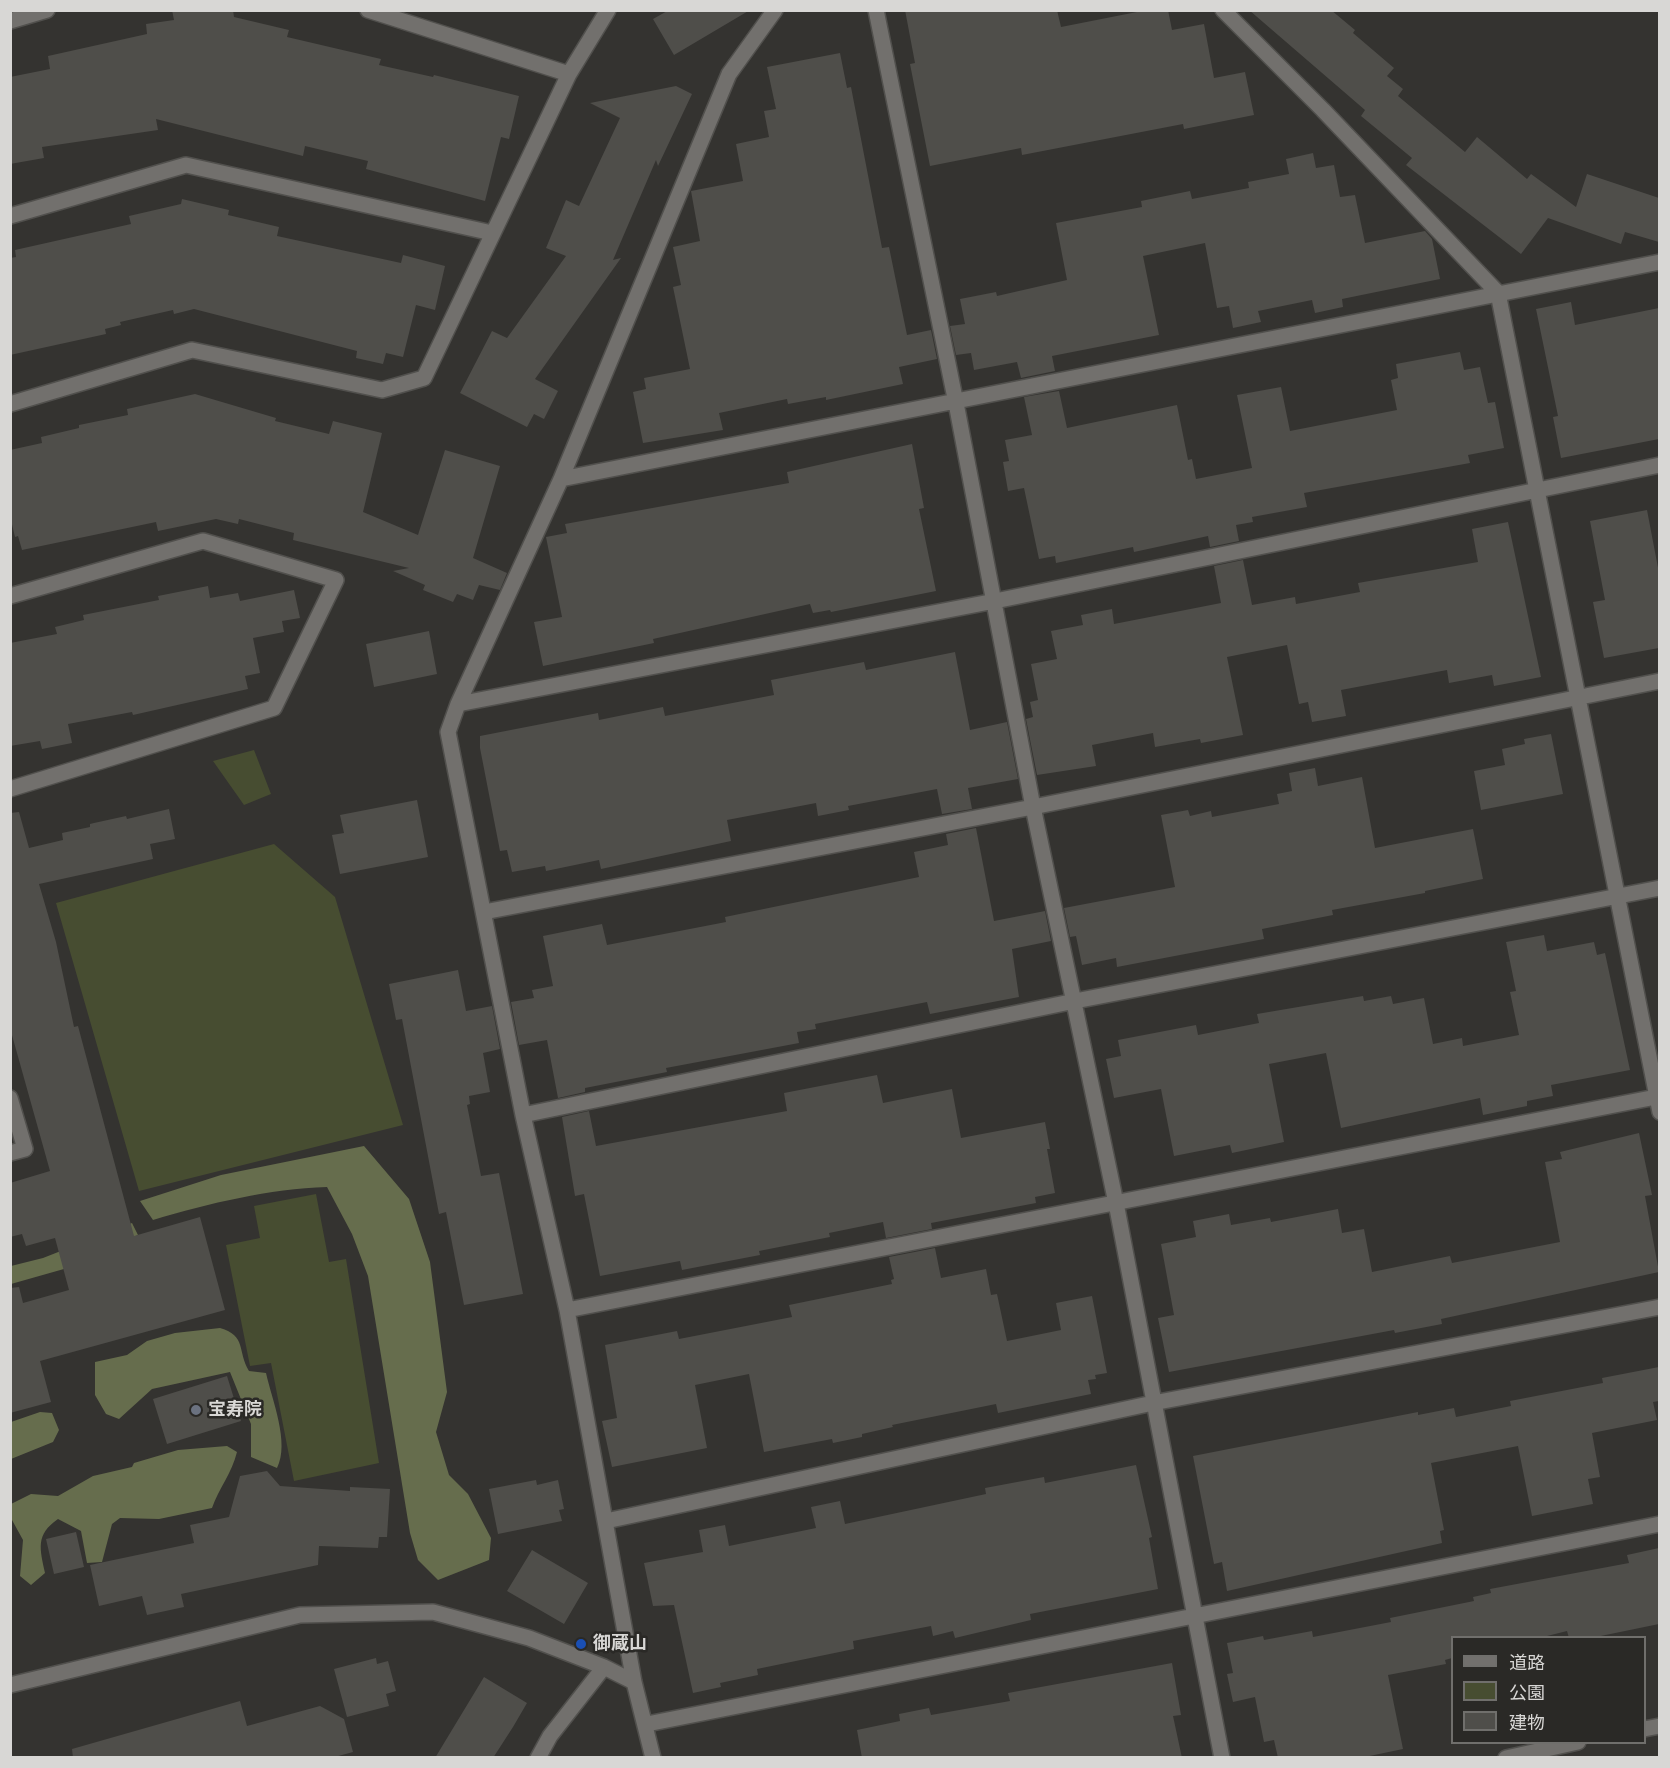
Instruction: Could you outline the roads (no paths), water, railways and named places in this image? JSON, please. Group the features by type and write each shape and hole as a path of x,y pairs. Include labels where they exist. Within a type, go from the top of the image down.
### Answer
{"street":[{"path":"10,21 47,10"},
{"path":"368,10 569,75"},
{"path":"10,404 192,350 382,390 424,378 569,75 608,10"},
{"path":"654,1758 647,1724 634,1682 567,1310 523,1115 448,732 458,704 561,479 729,74 775,10"},
{"path":"876,10 956,403 1033,807 1076,1001 1116,1203 1222,1758"},
{"path":"1223,10 1498,292 1659,1112"},
{"path":"10,216 186,165 492,233"},
{"path":"561,479 956,403 1498,292 1659,262"},
{"path":"458,704 995,601 1659,465"},
{"path":"10,596 203,540 336,580 274,708 10,789"},
{"path":"484,912 1033,807 1659,681"},
{"path":"523,1115 1076,1001 1659,888"},
{"path":"567,1310 1656,1097"},
{"path":"10,1098 25,1149 10,1153"},
{"path":"606,1521 1153,1403 1659,1307"},
{"path":"647,1724 1195,1618 1659,1524"},
{"path":"10,1685 300,1615 433,1612 529,1638 604,1666 634,1682"},
{"path":"538,1758 550,1736 604,1666"},
{"path":"1506,1758 1573,1744"}],"place":[{"name":"宝寿院","path":"196,1410"},
{"name":"御蔵山","path":"581,1644"}]}
